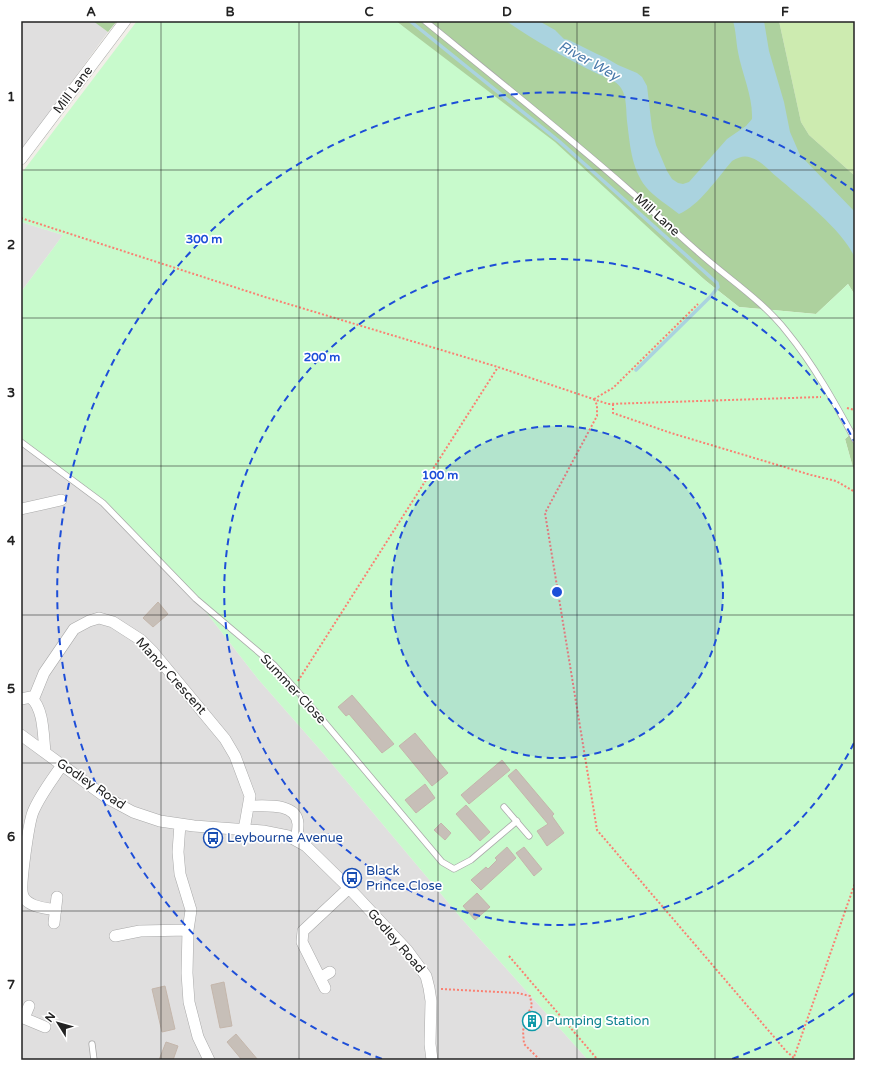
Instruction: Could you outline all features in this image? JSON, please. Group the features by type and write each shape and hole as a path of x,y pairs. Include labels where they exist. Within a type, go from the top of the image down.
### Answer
{"street":[{"name":"Mill Lane","path":"21,160 125,21"},
{"path":"21,509 61,500"},
{"name":"Manor Crescent","path":"33,700 44,673 74,629 89,621 99,618 113,622 141,640 153,652 225,738 236,756 250,796 244,830"},
{"path":"21,699 31,697 36,702 41,717 44,752"},
{"name":"Godley Road","path":"21,735 107,798 133,812 160,821 288,836 306,846 349,888 407,950 426,976 429,988 432,1060"},
{"path":"56,910 38,907 29,903 23,897 22,888 25,854 32,813 62,765"},
{"path":"249,806 266,805 287,808 296,815 298,824 296,840"},
{"path":"180,824 178,852 180,874 191,910 188,930 187,974 189,1002 198,1037 209,1060"},
{"path":"330,972 322,983 302,942 303,931 349,888"},
{"path":"54,923 57,897"},
{"path":"115,936 140,931 188,930"},
{"path":"29,1006 22,1018 44,1027"}],"lane":[{"name":"Mill Lane","path":"425,21 540,114 630,190 698,252 749,294 774,317 788,332 812,367 855,440"},
{"name":"Summer Close","path":"21,442 103,503 196,599 274,665 315,711 442,862 454,869 471,860 517,821"},
{"path":"504,807 529,836"},
{"path":"92,1044 94,1060"}],"path":[{"path":"21,218 265,297 498,367 608,404 831,397"},
{"path":"594,399 613,388 698,304"},
{"path":"300,678 498,367"},
{"path":"594,399 597,405 597,416 545,513 597,830 793,1059 855,883"},
{"path":"613,404 613,413 671,433 811,475 836,481 855,492"},
{"path":"509,956 598,1060"},
{"path":"429,988 530,996 532,1006 526,1018 523,1031 524,1044 540,1060"}],"shaded area":[{"path":"21,21 93,21 108,32 21,151"},
{"path":"21,222 63,235 21,292"},
{"path":"21,442 103,503 196,599 258,679 323,753 462,919 588,1060 21,1060"}],"green space":[{"path":"93,21 117,21 108,32"},
{"path":"137,21 396,21 555,142 706,281 739,307 816,314 848,284 855,295 855,430 845,439 855,475 855,1060 588,1060 462,919 323,753 258,679 196,599 103,503 21,442 21,292 63,235 21,222 21,174"},
{"path":"396,21 779,21 801,122 809,135 855,176 855,295 848,284 816,314 739,307"},
{"path":"779,21 855,21 855,176 809,135 801,122"},
{"path":"855,430 855,475 845,439"}],"water":[{"name":"River Wey","path":"506,21 539,21 555,30 564,39 569,40 637,73 642,77 647,86 652,128 656,145 672,179 683,184 689,182 727,139 746,126 752,119 751,102 737,48 733,21 764,21 769,51 784,102 790,132 800,155 855,212 855,258 841,237 820,214 763,164 748,157 742,157 732,161 694,205 679,214 649,191 637,172 630,147 625,100 623,92 617,83 551,49"}],"building":[{"path":"158,602 168,614 153,627 143,618"},
{"path":"352,695 394,744 382,753 349,714 346,716 338,707"},
{"path":"415,733 448,773 432,786 399,746"},
{"path":"502,760 510,770 469,804 461,795"},
{"path":"516,769 554,814 552,816 564,833 547,846 537,831 548,824 508,776"},
{"path":"425,784 435,798 416,813 405,800"},
{"path":"466,805 490,832 480,841 456,814"},
{"path":"441,823 451,833 445,840 434,830"},
{"path":"507,847 516,858 481,890 471,880 486,867 488,869 497,860 495,858"},
{"path":"524,847 542,869 534,876 516,853"},
{"path":"477,893 490,907 475,920 463,906"},
{"path":"224,982 232,1026 220,1028 211,985"},
{"path":"165,986 175,1029 162,1032 152,989"},
{"path":"236,1034 258,1060 242,1060 227,1042"},
{"path":"166,1042 178,1046 173,1060 159,1060"}],"waterway":[{"path":"410,21 560,142 717,283 718,287 711,296 636,370"}],"place":[{"name":"Leybourne Avenue","path":"213,838"},
{"name":"Black Prince Close","path":"352,878"},
{"name":"Pumping Station","path":"532,1021"}]}
